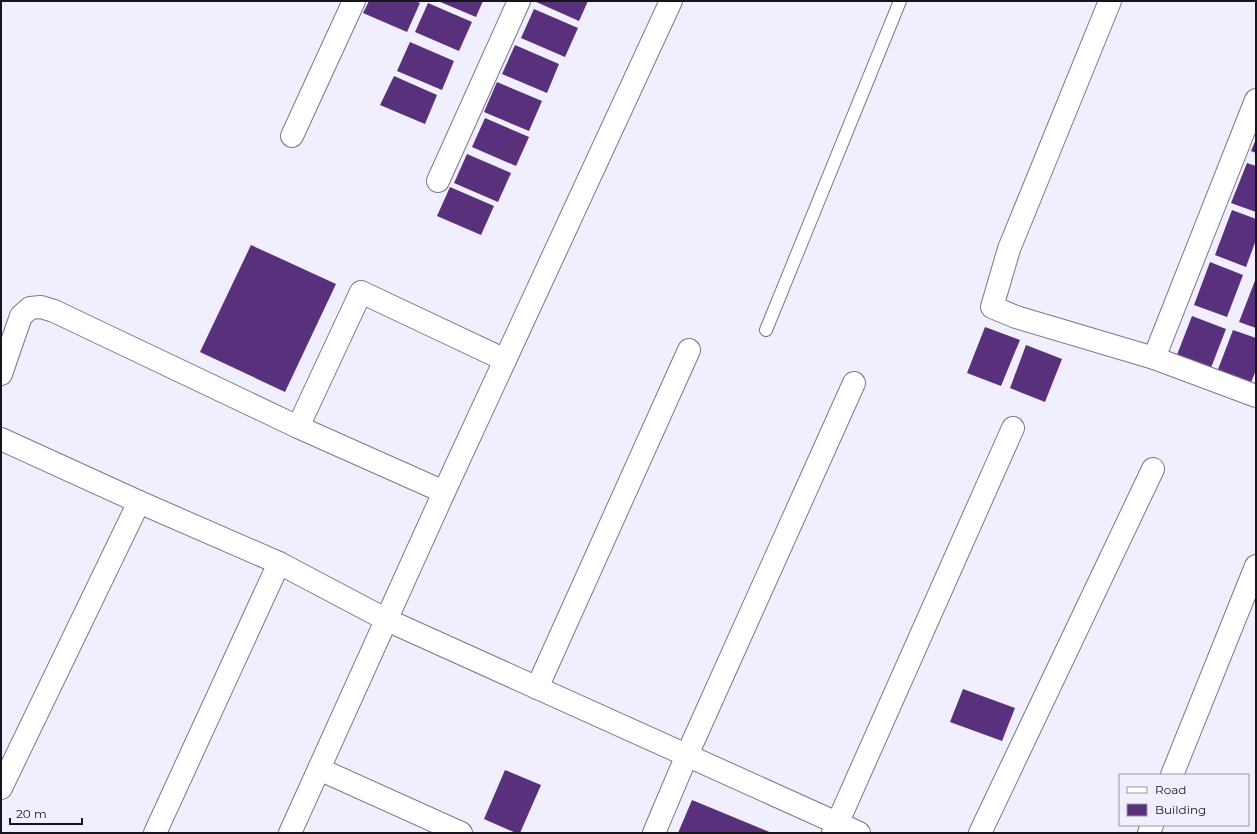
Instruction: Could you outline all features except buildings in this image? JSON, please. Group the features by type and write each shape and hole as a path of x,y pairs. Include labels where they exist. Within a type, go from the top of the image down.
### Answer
{"street":[{"path":"292,136 354,1"},
{"path":"438,181 519,1"},
{"path":"290,833 444,492 671,1"},
{"path":"1110,1 1009,249 992,307 1016,317 1154,358 1256,396"},
{"path":"1154,358 1256,100"},
{"path":"298,427 361,292 505,360"},
{"path":"1,374 21,316 30,308 41,307 54,311 298,427 444,492"},
{"path":"537,688 689,350"},
{"path":"654,833 687,755 854,384"},
{"path":"836,828 1013,428"},
{"path":"1,439 139,502 279,563 387,620 687,755 836,828 859,833"},
{"path":"980,833 1153,469"},
{"path":"1,788 139,502"},
{"path":"155,833 279,563"},
{"path":"1172,774 1256,566"},
{"path":"319,769 461,833"}],"lane":[{"path":"766,330 900,1"}]}
